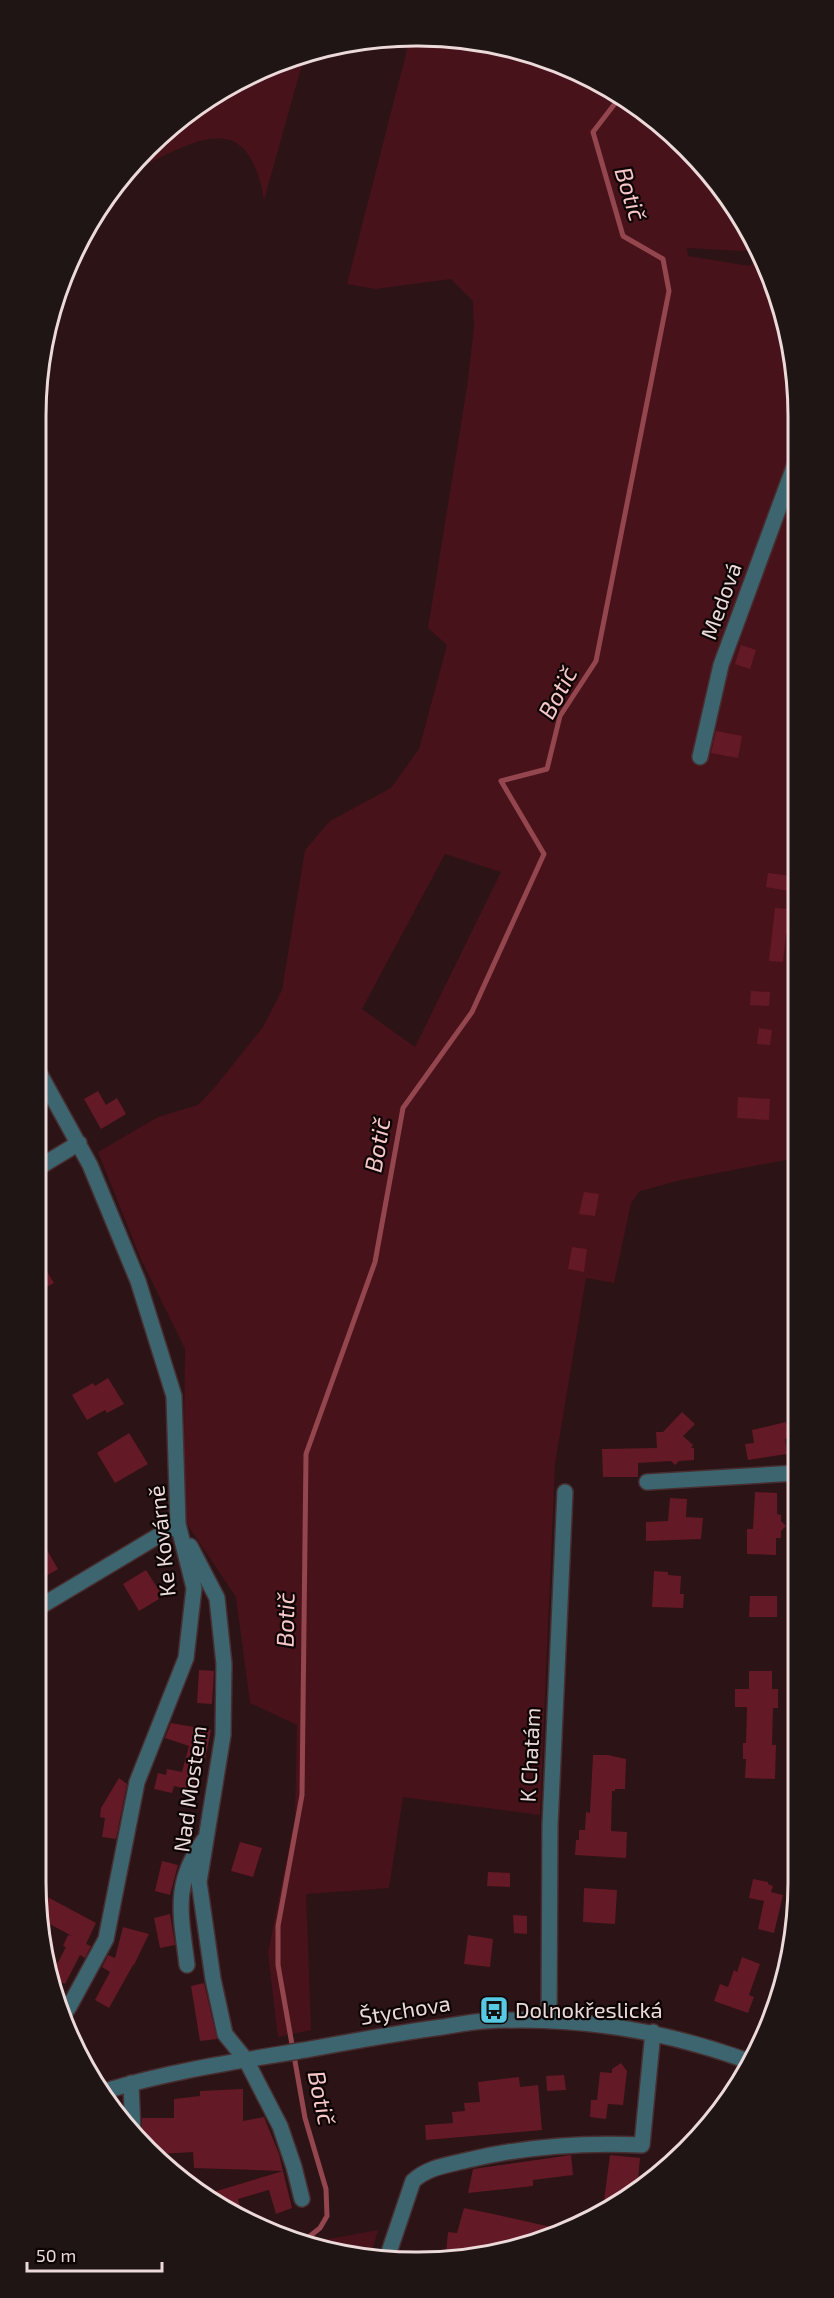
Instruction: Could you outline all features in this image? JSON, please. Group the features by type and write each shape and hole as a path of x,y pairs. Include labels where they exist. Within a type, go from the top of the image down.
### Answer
{"street":[{"name":"Medová","path":"700,757 722,665 788,483"},
{"name":"Ke Kovárně","path":"46,1085 79,1143 138,1281 174,1396 178,1524 194,1588 186,1658 137,1782 106,1939 69,2007"},
{"path":"46,1163 79,1143"},
{"path":"647,1482 788,1474"},
{"name":"K Chatám","path":"549,2020 550,1826 565,1492"},
{"path":"46,1603 178,1524"},
{"name":"Nad Mostem","path":"178,1524 217,1598 224,1664 223,1735 199,1882 213,1979 225,2034 253,2059 280,2126 302,2199"},
{"path":"187,1965 180,1906 182,1885 195,1853 208,1836"},
{"name":"Štychova","path":"111,2089 131,2083 253,2059 483,2021 549,2020 607,2025 653,2032 742,2059"},
{"path":"390,2251 413,2181 427,2171 508,2150 590,2142 642,2145 653,2032"},
{"path":"131,2083 132,2118"}],"shaded area":[{"path":"408,46 441,47 513,59 559,75 602,96 643,123 679,155 711,191 747,250 687,248 688,256 749,266 754,263 775,321 787,393 788,1160 681,1180 640,1191 631,1203 614,1283 586,1278 555,1464 540,1815 403,1797 389,1888 306,1894 311,2030 278,2037 268,1953 295,1817 297,1725 250,1703 236,1597 183,1518 185,1349 141,1259 98,1152 158,1117 198,1105 263,1027 282,990 305,850 330,821 391,788 419,749 447,645 428,628 467,387 474,327 473,301 451,279 375,289 347,284","holes":["445,854 501,872 415,1047 362,1009"]},
{"path":"302,65 264,200 256,169 245,150 231,140 215,138 176,150 147,164 173,138 211,109 253,85"},
{"path":"378,2230 373,2248 325,2240"}],"building":[{"path":"741,645 756,650 750,669 735,664"},
{"path":"716,731 742,736 738,758 711,753"},
{"path":"768,873 788,876 788,891 766,887"},
{"path":"775,908 788,909 788,934 786,934 783,962 769,961"},
{"path":"751,991 770,992 769,1006 750,1005"},
{"path":"759,1028 772,1030 770,1045 757,1044"},
{"path":"98,1091 106,1105 117,1098 126,1114 101,1129 84,1099"},
{"path":"738,1097 770,1099 769,1120 737,1118"},
{"path":"584,1192 599,1194 595,1216 579,1214"},
{"path":"572,1247 587,1249 584,1272 568,1269"},
{"path":"46,1270 54,1283 46,1287"},
{"path":"108,1378 124,1404 107,1413 105,1410 87,1420 72,1395 93,1383 95,1386"},
{"path":"682,1412 695,1424 683,1436 693,1445 691,1448 694,1448 694,1460 679,1461 675,1465 671,1461 638,1463 638,1477 603,1477 602,1449 657,1448 656,1432 663,1432"},
{"path":"786,1422 787,1454 748,1460 745,1444 754,1443 752,1430"},
{"path":"129,1433 148,1464 115,1483 97,1453"},
{"path":"755,1492 777,1493 777,1514 781,1515 781,1521 786,1526 781,1531 781,1538 776,1538 776,1555 747,1554 747,1529 753,1529"},
{"path":"670,1498 687,1499 686,1517 703,1518 701,1539 646,1541 646,1522 668,1521"},
{"path":"46,1551 58,1569 46,1576"},
{"path":"146,1570 160,1592 157,1594 159,1599 139,1611 123,1584"},
{"path":"654,1571 681,1576 680,1594 684,1594 683,1608 652,1607"},
{"path":"750,1596 777,1596 777,1617 749,1617"},
{"path":"199,1670 214,1671 212,1704 197,1703"},
{"path":"749,1671 772,1671 772,1689 778,1689 778,1708 773,1708 772,1745 776,1745 775,1779 745,1778 746,1759 743,1759 743,1743 746,1743 747,1707 735,1707 735,1689 749,1689"},
{"path":"171,1723 211,1730 205,1759 199,1757 192,1790 174,1786 172,1793 154,1789 158,1773 166,1775 167,1769 182,1772 189,1746 165,1738"},
{"path":"593,1755 608,1755 626,1759 625,1789 612,1791 611,1831 627,1832 626,1858 575,1855 579,1830 585,1830 586,1812 590,1813"},
{"path":"119,1778 127,1784 116,1839 102,1837 105,1818 100,1817 101,1808"},
{"path":"240,1842 262,1848 253,1877 231,1871"},
{"path":"162,1861 178,1865 170,1895 155,1891"},
{"path":"488,1872 510,1873 510,1887 487,1886"},
{"path":"753,1879 768,1882 773,1886 771,1892 783,1895 774,1933 758,1929 764,1901 749,1898"},
{"path":"584,1888 617,1890 615,1924 583,1922"},
{"path":"47,1897 96,1923 86,1944 91,1946 85,1958 80,1955 65,1984 60,1982 57,1965 66,1947 63,1946 68,1935 72,1936 49,1924"},
{"path":"170,1914 175,1945 160,1948 154,1918"},
{"path":"513,1915 527,1916 527,1934 514,1933"},
{"path":"123,1927 149,1934 109,2008 95,2000 110,1972 102,1967 108,1955 115,1958"},
{"path":"468,1935 493,1939 490,1967 464,1964"},
{"path":"742,1957 760,1964 749,1995 754,1997 748,2013 714,2001 720,1984 728,1987 734,1970 737,1972"},
{"path":"204,1983 217,2039 200,2041 191,1986"},
{"path":"621,2063 627,2071 623,2105 608,2104 606,2119 590,2117 591,2100 597,2100 600,2072 612,2073 612,2069"},
{"path":"564,2075 566,2090 547,2091 546,2076"},
{"path":"519,2077 520,2087 538,2085 542,2130 426,2140 425,2125 453,2123 452,2112 465,2111 464,2103 480,2102 478,2082"},
{"path":"243,2089 243,2121 264,2117 279,2154 283,2171 194,2168 193,2152 166,2154 142,2129 142,2118 174,2118 174,2099 200,2096 200,2091"},
{"path":"571,2155 573,2175 533,2180 533,2186 468,2193 473,2169"},
{"path":"610,2155 640,2158 638,2178 604,2201"},
{"path":"283,2171 292,2208 276,2214 269,2190 238,2199 240,2206 215,2191"},
{"path":"464,2208 550,2227 513,2239 446,2250 448,2232 457,2233"}],"waterway":[{"name":"Botič","path":"310,2236 320,2228 327,2216 326,2189 305,2118 278,1965 278,1926 302,1795 306,1454 375,1262 403,1108 472,1012 544,854 501,781 547,769 560,716 596,661 669,291 663,259 623,236 593,132 615,104"}],"place":[{"name":"Dolnokřeslická","path":"494,2010"}]}
